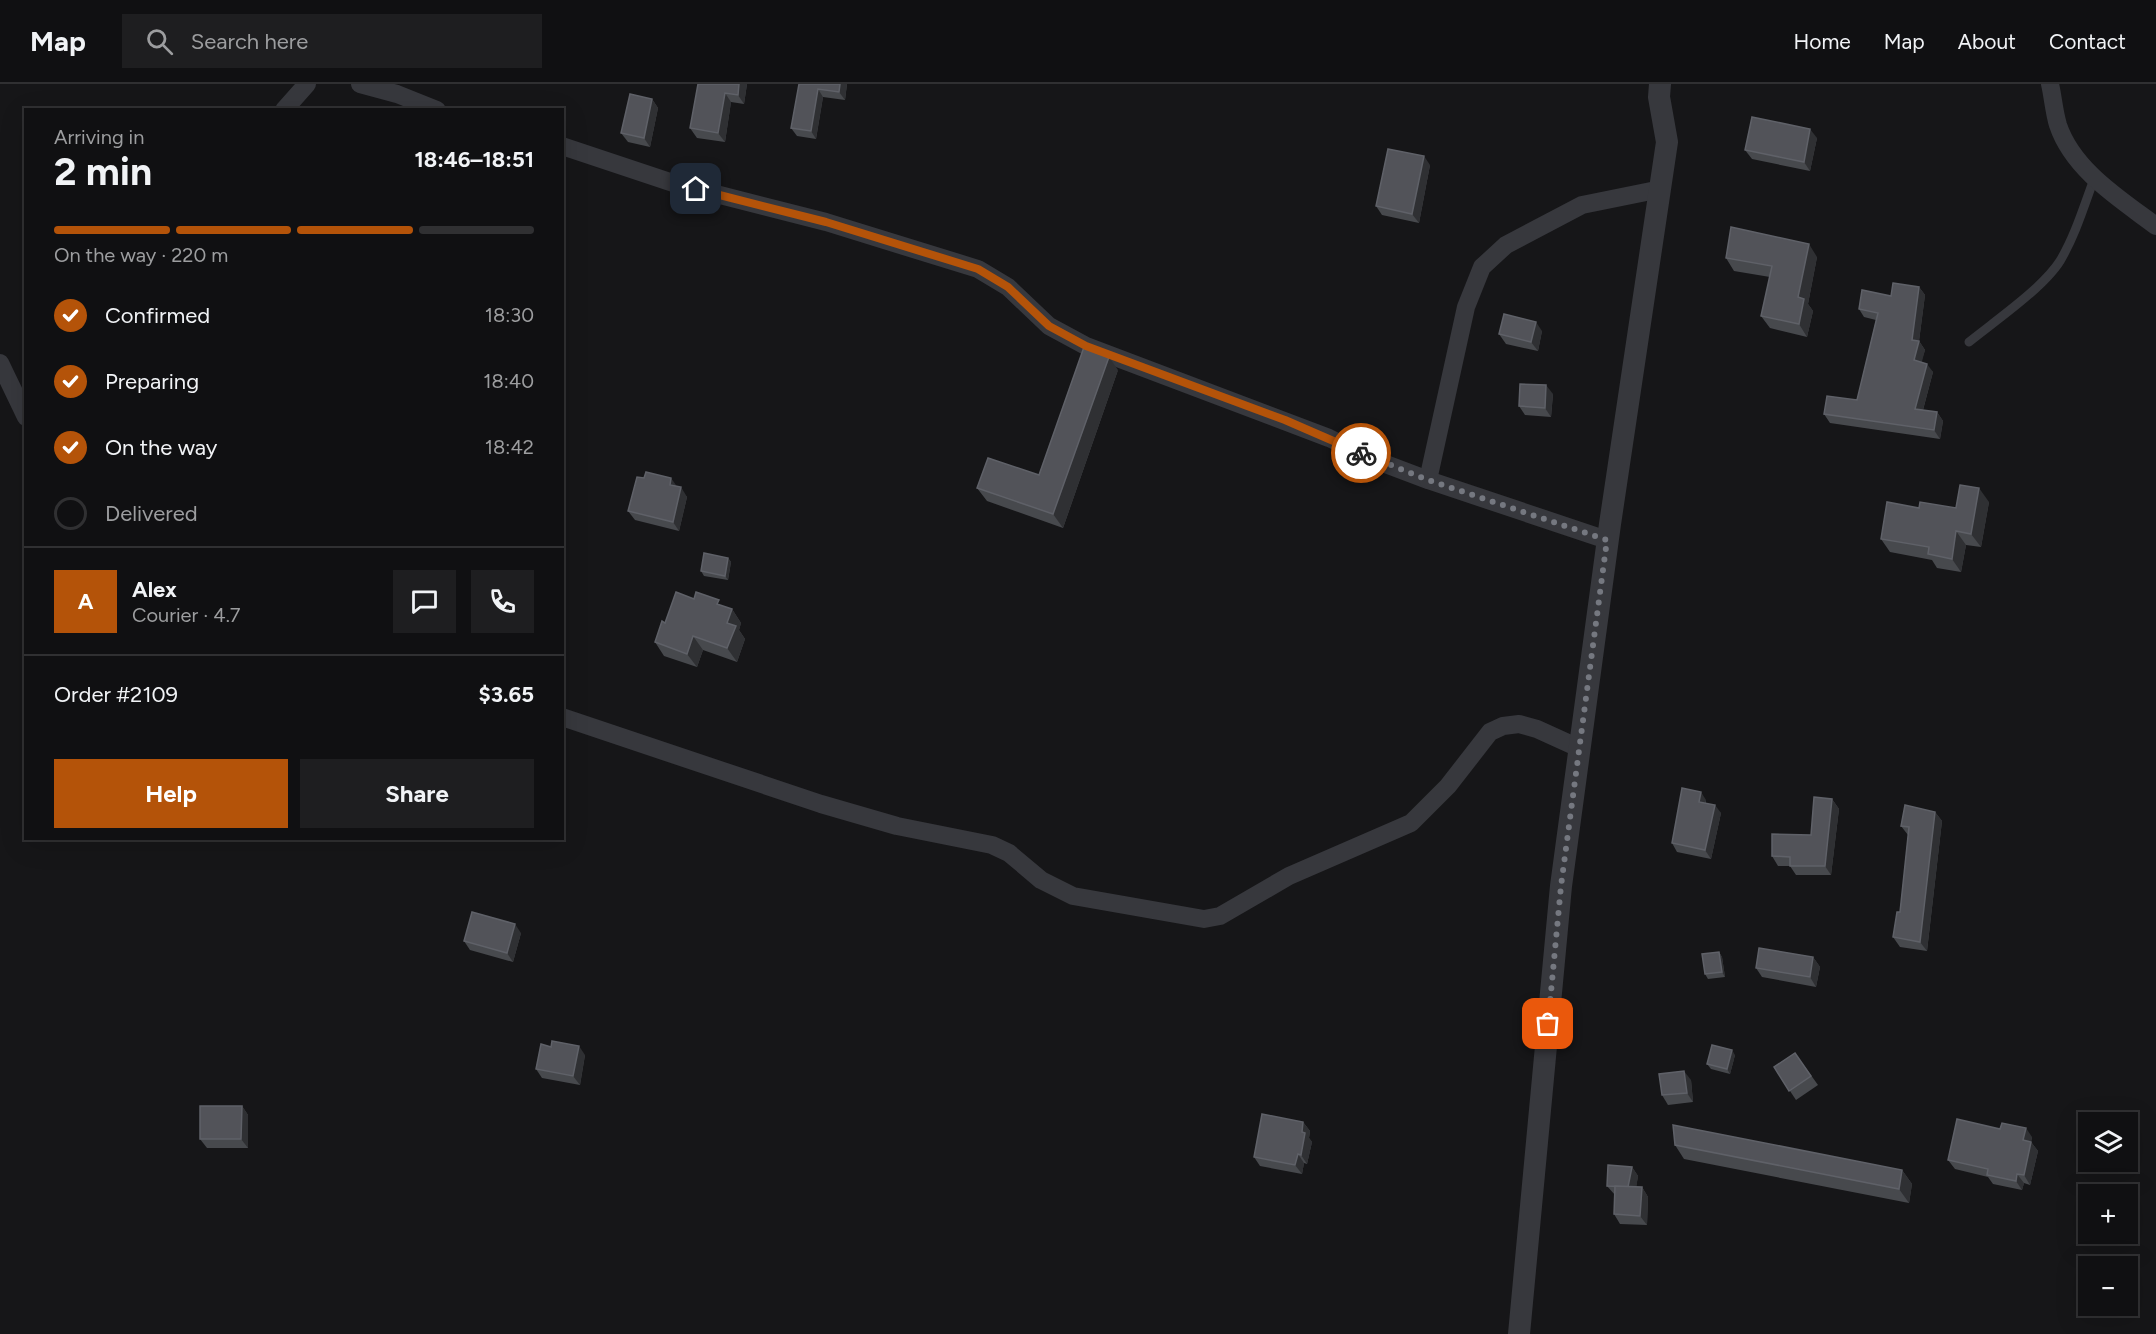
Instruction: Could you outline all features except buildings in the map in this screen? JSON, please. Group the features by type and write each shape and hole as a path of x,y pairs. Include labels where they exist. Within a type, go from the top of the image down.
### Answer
{"street":[{"path":"286,108 307,84"},
{"path":"360,84 397,94 432,108"},
{"path":"1519,1334 1561,886 1607,540 1667,142 1659,97 1660,84"},
{"path":"2050,84 2058,126 2072,151 2094,179 2156,226"},
{"path":"564,147 674,183 826,222 978,269 1008,287 1049,326 1086,346 1293,424 1428,480 1607,540"},
{"path":"1428,480 1466,307 1482,267 1506,245 1582,205 1661,189"},
{"path":"0,363 24,413"},
{"path":"564,718 821,804 897,826 992,845 1009,853 1041,880 1073,896 1204,919 1220,916 1289,876 1411,823 1466,765 1490,732 1503,726 1519,724 1537,729 1581,749"}],"lane":[{"path":"1969,342 2032,289 2059,262 2076,227 2094,179"}],"way so far":[{"path":"1361,453 1428,480 1607,540 1561,886 1548,1024"}],"route":[{"path":"696,189 826,222 978,269 1008,287 1049,326 1086,346 1285,420 1361,453"}]}
